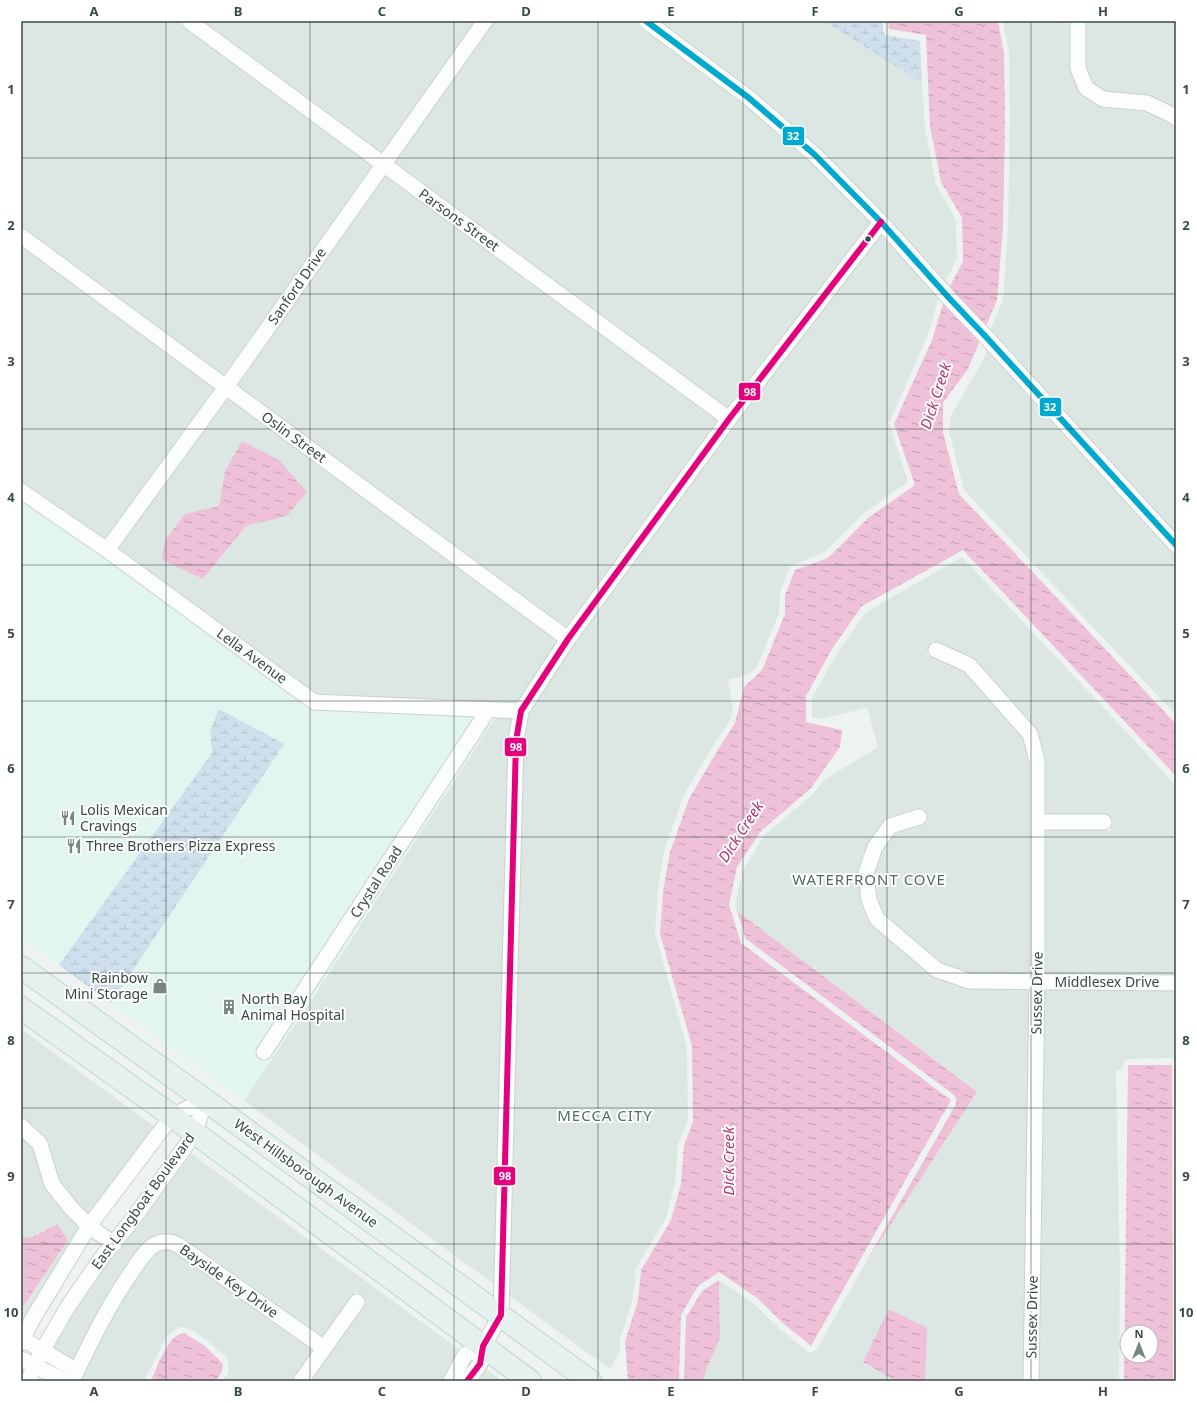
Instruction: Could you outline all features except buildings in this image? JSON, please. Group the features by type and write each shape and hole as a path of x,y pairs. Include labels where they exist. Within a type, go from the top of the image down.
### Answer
{"main road":[{"name":"West Hillsborough Avenue","path":"21,967 590,1381"},
{"path":"21,1008 172,1116 530,1381"}],"street":[{"name":"Parsons Street","path":"189,21 729,419"},
{"name":"Sanford Drive","path":"107,550 226,387 484,21"},
{"path":"646,21 749,98 815,155 881,222 949,298 1175,541"},
{"path":"1078,21 1078,68 1086,88 1103,99 1148,103 1176,118"},
{"path":"467,1381 480,1364 483,1346 501,1315 516,741 521,711 568,639 729,419 881,222"},
{"name":"Oslin Street","path":"21,236 568,639"},
{"name":"Lella Avenue","path":"21,491 107,550 314,702 521,711"},
{"name":"Sussex Drive","path":"936,650 969,664 1030,734 1037,760 1037,982 1031,1381"},
{"name":"Crystal Road","path":"264,1052 487,710"},
{"name":"Middlesex Drive","path":"919,817 890,826 874,847 866,873 869,900 877,918 937,970 969,981 1176,983"},
{"path":"1038,822 1104,822"},
{"name":"East Longboat Boulevard","path":"22,1341 32,1320 89,1226 172,1116 205,1100"},
{"name":"East Longboat Boulevard","path":"28,1381 42,1351 69,1305 100,1260 133,1219 195,1133 205,1100"},
{"path":"21,1126 40,1144 52,1184 72,1209 89,1226 114,1244"},
{"name":"Bayside Key Drive","path":"22,1341 42,1351 74,1376 120,1289 145,1253 150,1248 161,1242 178,1245 324,1348"},
{"path":"301,1381 357,1302"},
{"path":"451,1381 465,1355 483,1346"},
{"path":"21,1359 64,1381"}],"shaded area":[{"path":"21,21 176,21 373,166 224,377 21,227"},
{"path":"201,21 476,21 381,154"},
{"path":"493,21 634,21 745,104 811,161 871,223 728,409 392,162"},
{"path":"659,21 824,21 922,83 925,128 936,184 956,220 957,259 945,282 890,221 819,150 753,92"},
{"path":"1003,21 1071,21 1083,95 1103,107 1146,110 1170,122 1176,129 1176,534 990,331 1003,300 1008,228 1010,119 1009,53"},
{"path":"1084,21 1176,21 1176,109 1150,96 1105,92 1091,83 1084,66"},
{"path":"384,174 719,421 567,629 235,385"},
{"path":"881,233 939,297 927,337 889,423 908,482 864,513 825,552 790,566 780,592 779,613 757,666 749,674 728,680 733,709 730,720 684,795 664,851 658,890 655,933 687,1048 688,1120 678,1144 675,1183 666,1218 636,1268 633,1298 620,1340 620,1352 610,1369 508,1295 522,742 527,714 573,643 731,429"},
{"path":"21,245 216,388 106,540 21,482"},
{"path":"987,348 1176,555 1176,715 964,490 949,431 951,415 984,359"},
{"path":"227,397 558,641 518,703 488,702 484,700 483,702 317,695 117,548","holes":["225,471 287,516 246,526 203,579 185,514 219,507"]},
{"path":"21,500 108,560 311,709 476,717 254,1054 265,1063 491,718 495,718 244,1101 111,1003 283,745 210,731 212,753 59,965 21,937"},
{"path":"962,557 1176,786 1176,975 1044,974 1044,829 1110,830 1110,815 1044,814 1035,729 974,659 932,641 927,655 966,671 1025,738 1030,761 1030,974 970,974 940,963 883,914 875,898 873,874 880,851 894,833 927,822 923,808 888,819 862,901 933,976 969,989 1030,990 1025,1381 925,1381 927,1328 863,1362 896,1381 703,1381 720,1338 719,1280 753,1303 780,1329 808,1352 811,1353 816,1350 865,1264 977,1092 737,911 735,904 743,870 765,835 814,793 824,780 878,747 867,708 821,719 812,717 812,698 837,653 866,612"},
{"path":"495,718 513,718 495,1285 244,1101"},
{"path":"1044,990 1176,990 1176,1061 1172,1058 1128,1059 1124,1061 1122,1070 1116,1070 1120,1269 1119,1381 1038,1381"},
{"path":"21,1029 155,1127 89,1215 76,1203 58,1180 44,1138 21,1117"},
{"path":"21,1136 34,1148 80,1227 21,1327 21,1304 24,1304 57,1224 33,1237 21,1238"},
{"path":"189,1152 460,1350 444,1381 309,1381 366,1301 356,1291 323,1338 182,1239 174,1235 167,1234 159,1235 140,1248 114,1285 74,1362 52,1348 74,1310 105,1265 115,1253 116,1254"},
{"path":"162,1250 172,1250 314,1350 292,1381 222,1381 227,1375 229,1367 227,1358 208,1341 193,1331 184,1327 178,1327 166,1338 144,1381 80,1381 125,1294 150,1258"},
{"path":"485,1368 502,1381 476,1381"}],"green space":[{"path":"824,21 883,21 883,32 886,35 920,41 922,83"},
{"path":"219,709 284,744 111,1003 59,965 212,753 210,731"}],"water":[{"name":"Dick Creek","path":"888,21 998,21 1004,54 1005,119 1003,228 997,300 968,369 943,403 943,432 959,494 1176,724 1176,776 963,550 862,606 832,649 806,696 806,722 842,730 840,747 811,788 761,831 737,867 729,905 741,943 951,1100 811,1346 784,1324 757,1298 719,1272 698,1286 681,1315 679,1381 628,1381 625,1342 638,1300 641,1270 671,1220 681,1184 684,1145 693,1122 692,1046 660,934 663,891 670,852 689,799 735,723 744,687 762,670 785,614 785,595 795,570 828,558 868,518 915,485 894,424 932,340 946,294 963,261 962,218 941,182 930,127 926,35 889,29"},
{"path":"242,441 279,460 307,492 287,516 246,526 203,579 162,560 165,540 185,514 219,506 225,471"},
{"path":"737,911 977,1092 865,1264 956,1104 956,1098 746,939"},
{"path":"1128,1065 1172,1065 1173,1381 1124,1381 1124,1364 1159,1364 1159,1324 1125,1324"},
{"path":"57,1224 68,1240 24,1305 21,1304 21,1238 33,1237"},
{"path":"719,1280 720,1338 703,1381 684,1381 686,1317 702,1291"},
{"path":"889,1309 927,1328 925,1381 896,1381 863,1362"},
{"path":"184,1333 205,1346 223,1364 222,1371 216,1381 151,1381 168,1345 178,1335"}],"transit line":[{"name":"32","path":"646,21 749,98 815,155 881,222 1176,545"},
{"name":"98","path":"467,1381 480,1364 483,1346 501,1315 516,741 521,711 568,639 729,419 881,222"}],"place":[{"name":"Lolis Mexican Cravings","path":"68,818"},
{"name":"Three Brothers Pizza Express","path":"74,846"},
{"name":"Rainbow Mini Storage","path":"160,986"},
{"name":"North Bay Animal Hospital","path":"229,1007"}],"district":[{"name":"WATERFRONT COVE","path":"869,880"},
{"name":"MECCA CITY","path":"605,1116"}]}
